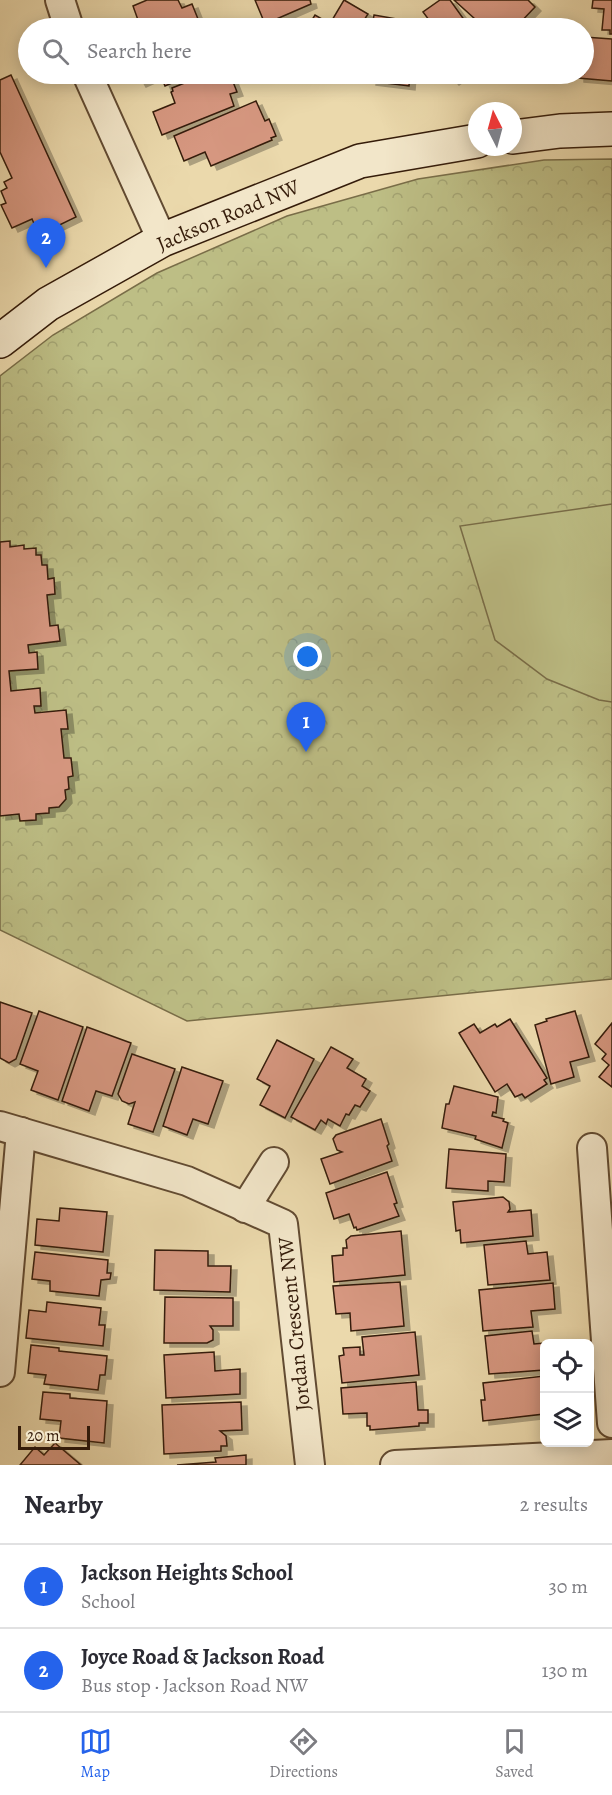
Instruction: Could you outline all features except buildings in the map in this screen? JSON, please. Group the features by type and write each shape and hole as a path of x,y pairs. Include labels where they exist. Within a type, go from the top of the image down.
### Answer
{"street":[{"path":"60,0 66,18"},
{"path":"92,84 162,240"},
{"path":"522,136 560,131 612,129"},
{"name":"Jackson Road NW","path":"0,340 48,304 162,240 360,161 468,143"},
{"name":"Jordan Crescent NW","path":"0,1372 11,1129 187,1181 283,1224 310,1465"},
{"path":"592,1148 612,1423"},
{"path":"245,1208 274,1162"},
{"path":"395,1465 612,1454"}],"green space":[{"path":"612,159 612,979 187,1021 0,930 0,376 53,335 157,273 287,216 418,179 544,160"},
{"path":"612,504 612,702 599,700 547,679 495,640 460,526"}],"place":[{"name":"Joyce Road & Jackson Road","path":"46,268"},
{"name":"Jackson Heights School","path":"306,752"}]}
